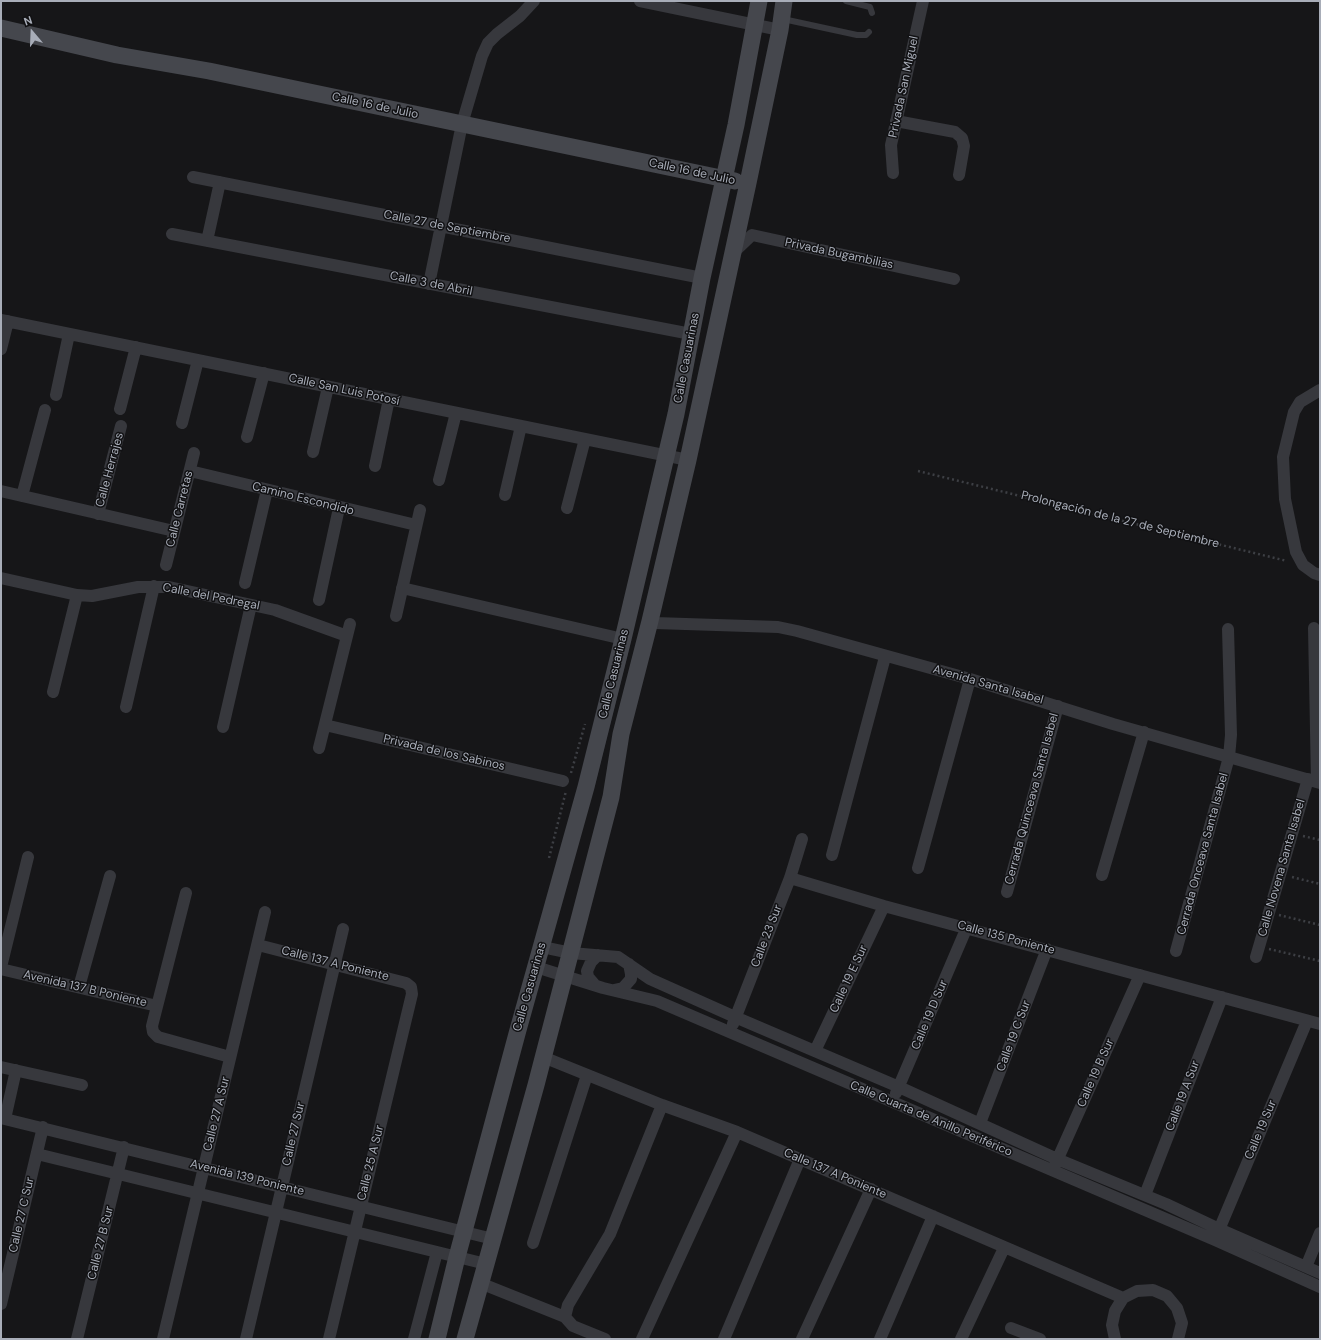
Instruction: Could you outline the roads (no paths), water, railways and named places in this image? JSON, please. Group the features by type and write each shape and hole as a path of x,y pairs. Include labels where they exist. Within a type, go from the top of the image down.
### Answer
{"main road":[{"name":"Calle Casuarinas","path":"437,1339 457,1257 586,787 623,639 666,455 702,278 725,178 759,1"},
{"name":"Calle Casuarinas","path":"464,1339 565,976 611,797 621,734 650,621 688,460 731,256 748,184 781,25 784,1"},
{"name":"Calle 16 de Julio","path":"1,28 117,55 209,71 748,184"}],"street":[{"path":"429,284 462,124 482,56 488,43 520,16 534,1"},
{"path":"640,1 755,25 781,25"},
{"name":"Privada San Miguel","path":"893,173 891,145 923,1"},
{"path":"896,121 955,132 962,138 964,146 959,175"},
{"name":"Calle 27 de Septiembre","path":"193,177 702,278"},
{"path":"207,241 220,182"},
{"name":"Calle 3 de Abril","path":"172,234 691,334"},
{"name":"Privada Bugambilias","path":"731,256 752,234 954,279"},
{"path":"1,349 4,320"},
{"name":"Calle San Luis Potosí","path":"4,320 688,460"},
{"path":"56,395 69,334"},
{"path":"120,409 136,347"},
{"path":"182,423 198,360"},
{"path":"247,437 264,373"},
{"path":"313,452 328,386"},
{"path":"1320,390 1300,402 1294,412 1283,457 1285,499 1296,552 1303,565 1314,573 1320,574"},
{"path":"375,466 389,399"},
{"path":"22,496 45,410"},
{"path":"439,480 456,413"},
{"name":"Calle Herrajes","path":"98,514 121,426"},
{"path":"505,495 520,426"},
{"path":"567,508 585,439"},
{"name":"Calle Carretas","path":"166,565 194,453"},
{"name":"Camino Escondido","path":"190,471 339,508 416,525"},
{"path":"245,582 266,490"},
{"path":"1,491 174,531"},
{"path":"319,600 339,508"},
{"path":"396,616 420,510"},
{"name":"Calle del Pedregal","path":"1,578 77,595 92,596 138,587 169,587 251,604 349,630 325,725"},
{"path":"126,707 154,586"},
{"path":"402,588 623,639"},
{"path":"53,692 77,595"},
{"path":"223,727 251,604"},
{"name":"Avenida Santa Isabel","path":"650,621 656,623 778,627 970,679 1144,732 1315,781"},
{"name":"Calle Novena Santa Isabel","path":"1258,951 1280,874 1315,781 1317,763 1314,628"},
{"name":"Cerrada Onceava Santa Isabel","path":"1176,950 1229,757 1231,735 1228,629"},
{"path":"832,855 885,657"},
{"path":"918,868 970,679"},
{"name":"Cerrada Quinceava Santa Isabel","path":"1007,892 1058,706"},
{"path":"319,748 325,725"},
{"name":"Privada de los Sabinos","path":"325,725 566,782"},
{"path":"1102,875 1144,732"},
{"name":"Calle 23 Sur","path":"730,1032 790,878 802,840"},
{"path":"1,968 28,857"},
{"path":"80,987 110,876"},
{"name":"Calle 135 Poniente","path":"790,878 884,906 967,927 1320,1024"},
{"path":"157,1006 186,894"},
{"name":"Calle 19 E Sur","path":"815,1051 884,906"},
{"name":"Calle 27 A Sur","path":"163,1339 265,912"},
{"name":"Calle 19 D Sur","path":"892,1102 967,927"},
{"name":"Calle 27 Sur","path":"246,1339 343,929"},
{"name":"Calle 137 A Poniente","path":"258,944 406,983 411,988"},
{"name":"Calle Cuarta de Anillo Periférico","path":"542,947 571,953 618,957 650,978 735,1017 899,1087 1057,1159 1145,1195 1217,1235 1320,1287"},
{"name":"Calle 19 C Sur","path":"980,1123 1047,950"},
{"path":"594,984 588,977 587,971 591,962 598,955"},
{"path":"614,990 623,988 631,979 629,964"},
{"name":"Calle Cuarta de Anillo Periférico","path":"536,967 657,1001 1052,1171 1320,1273"},
{"name":"Avenida 137 B Poniente","path":"1,968 157,1006 152,1026 153,1032 158,1037 230,1057"},
{"name":"Calle 19 B Sur","path":"1052,1171 1140,975"},
{"name":"Calle 25 A Sur","path":"329,1339 412,994 411,988"},
{"name":"Calle 19 A Sur","path":"1145,1195 1222,997"},
{"name":"Calle 19 Sur","path":"1217,1235 1307,1021"},
{"name":"Calle 137 A Poniente","path":"543,1057 662,1105 738,1132 1004,1248 1123,1298"},
{"path":"1,1067 82,1085"},
{"path":"3,1118 16,1070"},
{"path":"533,1243 587,1075"},
{"path":"565,1317 568,1305 610,1234 662,1105"},
{"name":"Avenida 139 Poniente","path":"3,1118 492,1239"},
{"name":"Calle 27 C Sur","path":"1,1304 43,1127"},
{"path":"642,1339 738,1132"},
{"name":"Calle 27 B Sur","path":"77,1339 124,1148"},
{"path":"36,1154 486,1264"},
{"path":"724,1339 800,1159"},
{"path":"802,1339 871,1189"},
{"path":"880,1339 933,1216"},
{"path":"1306,1267 1320,1233"},
{"path":"961,1339 1004,1248"},
{"path":"414,1339 437,1252"},
{"path":"480,1283 565,1317 573,1326 605,1339"},
{"path":"1115,1339 1112,1325 1115,1311 1123,1298 1137,1291 1145,1290 1153,1290 1167,1296 1178,1308 1182,1323 1182,1338"},
{"path":"1011,1328 1040,1339"}],"lane":[{"path":"846,1 870,7 872,14"},
{"path":"781,25 857,35 866,35 869,32"}]}
